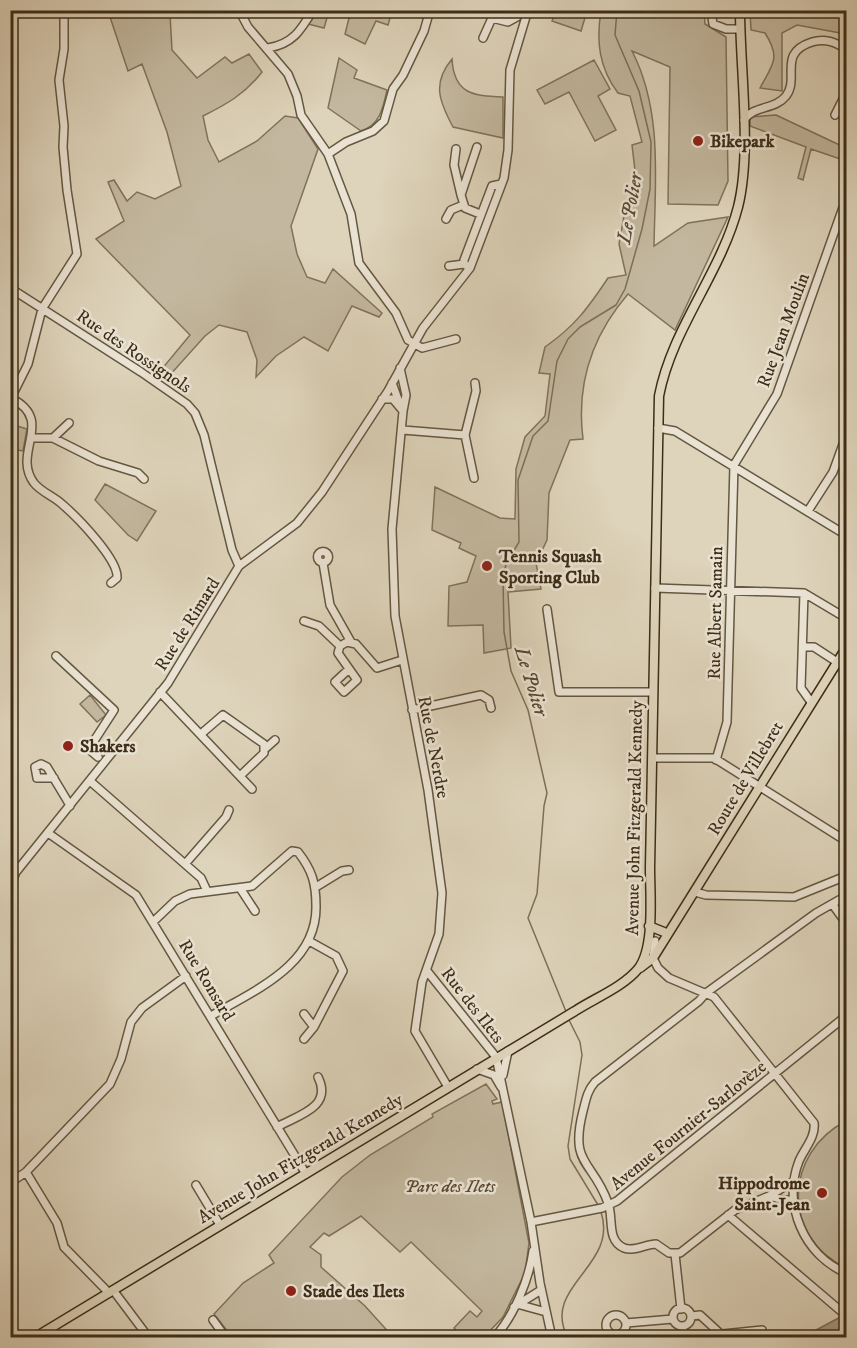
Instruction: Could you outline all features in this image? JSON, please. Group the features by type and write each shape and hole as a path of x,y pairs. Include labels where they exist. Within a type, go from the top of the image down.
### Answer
{"main road":[{"name":"Avenue John Fitzgerald Kennedy","path":"34,1338 575,1011 637,969 647,949 649,926 658,428 663,377 737,207 743,165 740,10"},
{"name":"Route de Villebret","path":"672,925 695,892 846,648"},
{"path":"647,949 672,925"},
{"path":"637,969 653,958 672,925"},
{"path":"649,926 664,932"}],"street":[{"path":"64,10 64,49 59,88 64,126 63,147 67,190 78,250 75,259 42,309 28,364 11,399 30,413 32,438 26,465 33,481 42,491 62,504 95,539 116,568 117,578 111,583"},
{"path":"239,10 248,27 268,48 293,83 300,115 328,154 351,214 359,263 396,313 413,345 422,348 456,339"},
{"path":"268,48 281,46 297,36 313,10"},
{"path":"328,154 346,142 373,131 384,121 393,89 403,75 424,31 430,10"},
{"path":"483,38 491,14 508,22 517,17 519,10"},
{"path":"467,266 501,184 508,150 510,70 528,10"},
{"path":"711,10 713,24 719,28 740,29"},
{"path":"742,122 752,111 763,109 786,97 789,92 791,62 799,49 808,44 827,40 846,49"},
{"path":"836,115 846,93"},
{"path":"461,195 477,147"},
{"path":"456,149 454,165 463,205 469,211 480,214"},
{"path":"467,266 480,214 492,186 501,184"},
{"name":"Rue Jean Moulin","path":"734,465 777,394 846,199"},
{"path":"446,219 450,210 463,205"},
{"path":"449,266 467,266"},
{"name":"Rue de Rimard","path":"10,887 13,869 48,833 70,806 186,656 239,566 305,515 382,399 413,345 467,266"},
{"name":"Rue des Rossignols","path":"10,288 141,372 187,404 195,413 204,435 232,550 239,566"},
{"path":"382,399 388,397 402,402 400,368"},
{"name":"Rue de Nerdre","path":"392,383 402,402 403,411 392,551 395,616 441,872 440,926 427,970 415,1031 448,1087"},
{"path":"474,478 465,435 476,391 475,383"},
{"path":"53,438 69,423"},
{"path":"658,428 675,431 846,535"},
{"path":"403,430 465,435"},
{"path":"32,438 53,438 93,459 138,473 144,479"},
{"path":"808,511 832,472 846,441"},
{"name":"Rue Albert Samain","path":"716,760 727,722 734,465"},
{"path":"323,563 330,605 351,642 377,668 402,660"},
{"path":"655,588 804,593 846,618"},
{"path":"804,593 801,688 811,702"},
{"path":"547,609 559,692 654,692"},
{"path":"303,621 319,626 340,646"},
{"path":"340,646 351,642"},
{"path":"340,646 339,658 349,669"},
{"path":"806,647 814,647 837,662"},
{"path":"56,656 114,710 92,744 91,751 98,757"},
{"path":"160,692 252,789"},
{"path":"412,710 481,695 489,700 491,708"},
{"path":"201,734 223,715 266,748"},
{"path":"240,776 274,740"},
{"path":"652,758 716,760 846,841"},
{"path":"54,778 70,806"},
{"path":"90,781 201,878 207,891"},
{"path":"185,864 226,817 228,810"},
{"name":"Rue Ronsard","path":"48,833 125,885 136,895 154,921 306,1174"},
{"path":"154,921 181,897 207,891 240,888 256,882 288,853 295,850 310,867 316,887 315,924 309,941 285,970 211,1016"},
{"path":"316,887 342,871 350,870"},
{"path":"695,892 706,895 794,897 846,876"},
{"path":"240,888 255,911"},
{"path":"794,1181 769,1196 728,1215 680,1253 675,1254 656,1244 633,1249 618,1244 611,1231 606,1207 578,1150 578,1132 587,1093 595,1082 699,1001 706,993 816,913 846,896"},
{"path":"833,905 846,923"},
{"path":"304,1039 314,1028 343,971 336,956 309,941"},
{"path":"655,941 653,958 661,972 669,978 714,997 814,1124 813,1134 799,1162 794,1181 795,1212 806,1240 816,1252 846,1273"},
{"name":"Rue des Ilets","path":"427,970 496,1057"},
{"path":"10,1183 26,1172 110,1084 121,1059 131,1022 142,1008 186,976"},
{"path":"304,1014 314,1028"},
{"name":"Avenue Fournier-Sarlovèze","path":"531,1222 606,1207 846,1016"},
{"path":"498,1076 508,1050"},
{"path":"496,1057 498,1076 505,1095 531,1222 540,1286 552,1338"},
{"path":"477,1069 498,1076"},
{"path":"277,1127 318,1103 324,1088 318,1077"},
{"path":"26,1172 57,1224 64,1247 111,1292 148,1337"},
{"path":"196,1185 220,1225"},
{"path":"769,1196 793,1200"},
{"path":"783,1200 795,1212"},
{"path":"728,1215 842,1312"},
{"path":"494,1338 515,1306 530,1271 534,1242"},
{"path":"675,1254 681,1309"},
{"path":"521,1289 540,1286"},
{"path":"515,1306 540,1286"},
{"path":"515,1306 546,1312"},
{"path":"681,1309 688,1311 691,1317 690,1322 682,1326 677,1325 673,1318 674,1313 681,1309"},
{"path":"691,1317 700,1315 724,1336 762,1330"},
{"path":"626,1323 673,1318"},
{"path":"213,1320 226,1338"},
{"path":"682,1326 684,1338"}],"green space":[{"path":"351,10 392,11 388,25 376,21 365,44 345,34"},
{"path":"108,11 177,11 170,14 172,50 197,78 225,57 232,63 249,54 262,72 235,98 203,116 208,140 219,162 257,141 285,116 298,118 318,149 291,226 297,254 307,277 325,283 333,269 382,313 379,317 352,306 328,351 304,337 276,356 256,377 257,360 247,332 219,325 205,336 169,376 161,370 190,335 96,239 124,221 108,182 114,180 127,201 137,192 155,199 181,186 167,132 142,64 128,71"},
{"path":"316,11 329,11 324,28 308,24"},
{"path":"556,11 587,11 581,31 552,21"},
{"path":"601,11 704,11 705,24 726,37 728,181 718,205 668,204 670,67 632,51 642,74 653,122 656,172 654,246 688,223 728,217 675,330 628,294 604,327 584,380 581,419 583,439 570,440 549,493 547,540 536,563 541,589 508,592 511,648 484,653 483,625 448,626 449,586 467,582 476,556 459,548 461,543 432,530 435,487 500,518 515,519 516,469 525,437 545,416 550,374 539,373 545,347 565,332 580,316 608,278 626,275 619,244 625,210 636,179 632,145 642,142 630,96 618,93 603,64 599,44"},
{"path":"750,11 846,11 846,34 797,25 782,33 782,91 760,88 772,67 774,55 765,33 751,30"},
{"path":"339,58 357,70 354,78 387,90 377,120 373,125 361,131 328,108"},
{"path":"452,59 457,80 467,91 483,96 503,97 503,138 453,127 444,109 440,92 442,76"},
{"path":"594,60 610,89 598,96 616,130 595,141 569,92 545,104 537,90"},
{"path":"776,115 846,148 846,161 811,149 803,180 798,178 806,147 750,126 750,117"},
{"path":"17,426 27,429 23,451 11,449 11,440 15,437"},
{"path":"105,484 156,511 137,541 128,535 95,500"},
{"path":"90,695 106,715 97,722 80,704"},
{"name":"Parc des Ilets","path":"486,1084 497,1099 492,1101 493,1104 502,1102 529,1243 525,1273 503,1317 484,1337 458,1337 460,1334 454,1328 470,1311 477,1317 482,1311 411,1242 400,1252 361,1216 329,1236 324,1233 310,1247 321,1255 321,1267 365,1306 393,1337 232,1337 214,1314 243,1283 274,1263 269,1255 342,1177 370,1155 433,1117 432,1114"},
{"name":"Hippodrome Saint-Jean","path":"846,1121 846,1268 825,1254 810,1236 801,1216 798,1195 802,1173 811,1153 826,1135"}],"shaded area":[{"path":"846,1314 846,1337 803,1337"}],"waterway":[{"name":"Le Polier","path":"567,1014 528,918 537,894 547,793 528,710 511,671 504,632 503,578 506,564 519,542 518,480 533,436 548,421 557,361 568,339 580,327 616,305 625,289 642,229 650,189 651,142 639,91 615,35 617,10"},
{"name":"Le Polier","path":"568,1018 580,1042 582,1055 568,1146 570,1159 598,1205"},
{"name":"Le Polier","path":"568,1338 562,1320 564,1304 600,1248 604,1231 601,1212"}],"place":[{"name":"Bikepark","path":"698,141"},
{"name":"Tennis Squash Sporting Club","path":"487,566"},
{"name":"Shakers","path":"68,746"},
{"name":"Hippodrome Saint-Jean","path":"822,1193"},
{"name":"Stade des Ilets","path":"291,1291"}]}
